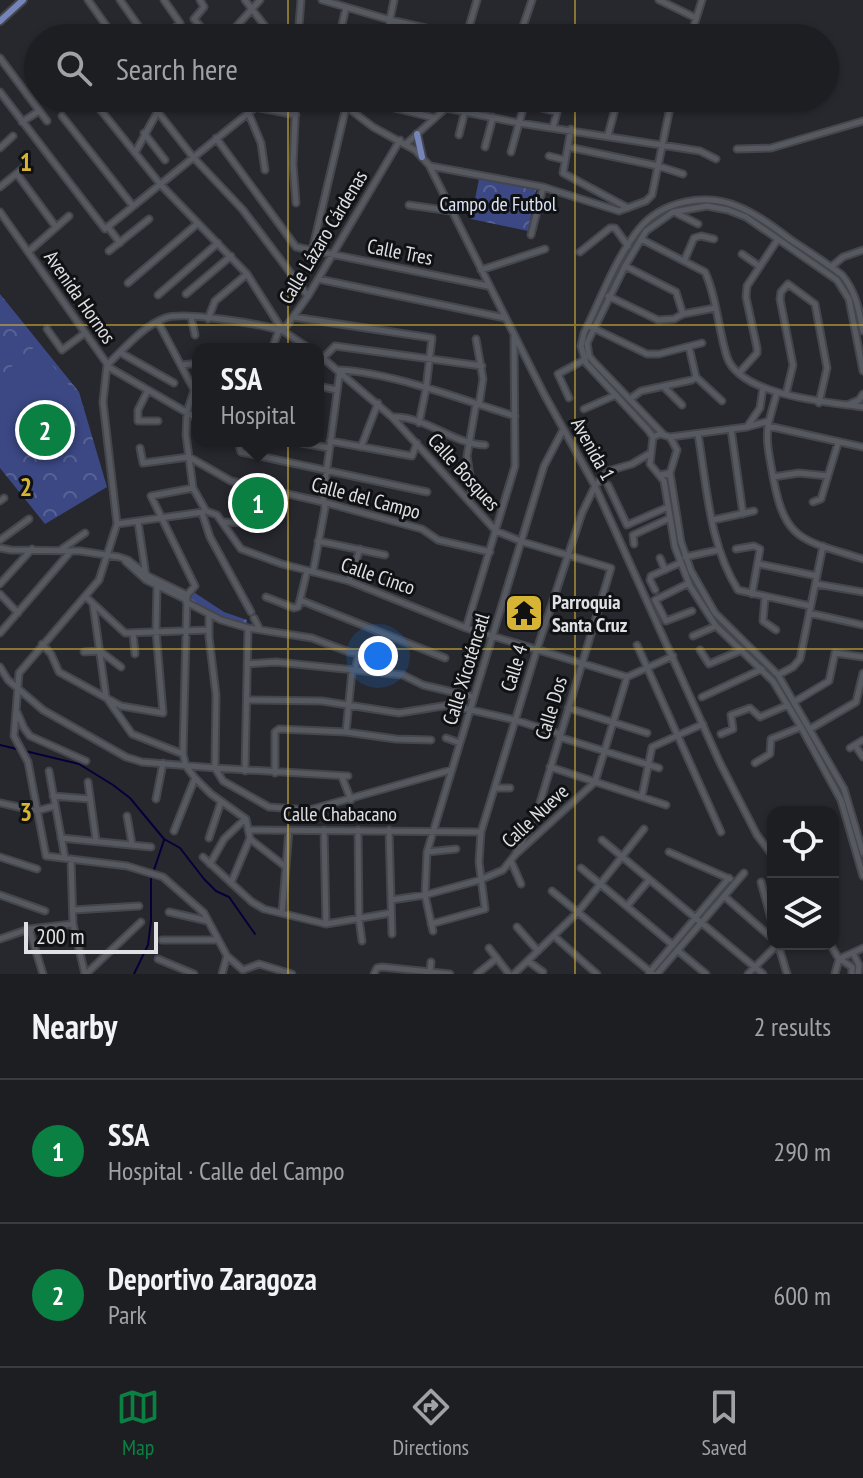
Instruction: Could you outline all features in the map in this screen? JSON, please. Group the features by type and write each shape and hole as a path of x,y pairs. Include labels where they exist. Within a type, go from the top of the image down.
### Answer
{"main road":[{"path":"0,21 23,0"},
{"path":"417,134 422,157"}],"street":[{"path":"88,0 105,24"},
{"path":"120,0 137,24"},
{"path":"164,0 179,24"},
{"path":"199,24 194,19 204,7 200,0"},
{"path":"245,0 265,24"},
{"path":"240,24 260,0"},
{"path":"299,24 301,0"},
{"path":"322,0 408,24"},
{"path":"389,24 394,0"},
{"path":"470,24 477,0"},
{"path":"524,24 532,0"},
{"path":"659,0 696,18"},
{"path":"694,24 702,0"},
{"path":"342,24 346,7"},
{"path":"0,58 24,91"},
{"path":"0,92 120,243"},
{"path":"22,122 37,112"},
{"path":"40,112 47,121"},
{"path":"102,112 161,185 247,274 281,330 301,343"},
{"path":"135,154 156,112"},
{"path":"158,112 193,157 243,210 308,296"},
{"path":"107,228 248,112"},
{"path":"254,112 265,170"},
{"path":"278,112 296,115 293,164 296,203"},
{"path":"312,251 345,112"},
{"name":"Avenida 1","path":"353,112 373,127 403,142 429,165 505,318 595,486 703,724 757,835 767,848"},
{"path":"413,112 435,118"},
{"name":"Calle Lázaro Cárdenas","path":"158,322 167,317 191,317 281,330 308,296 403,142 442,112"},
{"path":"459,135 465,112"},
{"path":"470,112 518,124 571,129 700,151 716,159"},
{"path":"511,152 522,112"},
{"path":"553,127 557,112"},
{"path":"608,135 614,112"},
{"path":"429,165 543,187 619,211 650,198 667,112"},
{"path":"62,116 133,206"},
{"path":"485,147 493,117"},
{"path":"737,149 771,148 863,121"},
{"path":"571,129 565,176 629,208"},
{"path":"144,133 165,160"},
{"path":"0,148 13,136"},
{"name":"Calle Tres","path":"216,138 292,243 300,249 489,286"},
{"path":"568,147 683,174"},
{"path":"549,156 565,160"},
{"path":"0,187 27,165"},
{"path":"17,174 56,227"},
{"path":"531,235 543,187"},
{"path":"606,295 625,266 637,238 654,215 675,204 699,200 723,201 750,212 831,267 851,286 863,331"},
{"path":"409,205 451,211"},
{"path":"863,371 846,291 837,280 746,217 728,210 697,206 673,212 659,220 628,246 581,346 584,360 615,391 630,399 663,434 670,437 747,427 754,423 863,447"},
{"name":"Avenida Hornos","path":"0,212 107,365 192,415"},
{"path":"673,212 698,224"},
{"path":"28,252 69,216"},
{"path":"109,251 149,219"},
{"path":"128,283 197,224"},
{"path":"580,252 610,228 615,228 628,246"},
{"path":"637,238 685,259 705,272 728,359 740,372 763,388 777,392 819,403 863,407"},
{"path":"685,259 694,238 714,239"},
{"path":"740,372 757,353 746,291 748,282 778,239"},
{"path":"158,295 218,243"},
{"path":"481,270 545,249"},
{"path":"831,267 843,257 863,250"},
{"path":"742,254 759,266"},
{"path":"186,294 231,256"},
{"path":"625,266 676,292 683,314"},
{"path":"208,319 215,301 247,274"},
{"path":"318,279 505,318"},
{"path":"786,394 793,365 780,299 781,292 788,284 815,304 827,368 819,403"},
{"path":"606,295 658,320 715,308"},
{"path":"191,317 195,335"},
{"path":"293,317 429,337 433,341 431,360 419,423"},
{"path":"192,382 158,322 107,365 103,402 117,524 101,576 21,667 14,736 28,762 46,856 148,870 163,877 191,900 209,922 227,956 245,972 259,964 290,974"},
{"path":"590,327 647,354 702,343"},
{"path":"590,327 587,343 589,356 653,437"},
{"path":"47,329 62,350 85,333"},
{"path":"275,343 281,330"},
{"path":"466,628 515,466 514,335"},
{"path":"469,500 472,490 467,456 482,389 482,366 476,339"},
{"path":"324,353 335,346 482,366"},
{"path":"689,347 696,377 722,401"},
{"path":"121,353 174,383"},
{"name":"Calle Bosques","path":"324,359 392,417 496,531 611,568"},
{"path":"569,398 558,374 584,360"},
{"path":"183,365 192,364"},
{"path":"266,597 298,607 310,572 318,541 340,370 356,371 426,389 515,416"},
{"path":"630,399 641,391 696,377"},
{"path":"664,387 682,405"},
{"path":"324,388 337,391"},
{"path":"754,423 763,388"},
{"path":"148,390 138,410 138,421 158,421"},
{"path":"584,409 615,391"},
{"path":"777,392 766,434 778,501 786,522 798,536 863,559"},
{"path":"846,406 859,400 863,394"},
{"name":"Calle Cinco","path":"192,400 187,412 193,488 204,512 217,515 241,549 310,572 349,581 466,628 627,677"},
{"path":"361,447 378,403"},
{"path":"392,417 407,418 469,444 485,445"},
{"path":"754,423 766,434"},
{"name":"Calle Xicoténcatl","path":"485,909 432,928 425,895 427,852 544,466 563,429"},
{"path":"731,429 743,514"},
{"path":"653,437 663,434"},
{"path":"698,434 718,550 725,569 739,591 863,625"},
{"path":"688,436 677,450 670,473 685,557 716,626 773,681 810,729 841,800 863,876"},
{"path":"652,469 650,453 653,437"},
{"path":"670,437 677,450"},
{"path":"324,444 412,456 417,443"},
{"path":"813,502 821,499 838,443"},
{"path":"238,447 241,452 427,492"},
{"path":"140,448 142,461 146,463 189,457"},
{"path":"595,486 610,470 632,464 650,453"},
{"name":"Calle del Campo","path":"189,457 231,481 422,529 438,540 490,552"},
{"path":"632,464 652,469 660,475 680,563 689,583 708,610 778,675 801,727 847,798 863,853"},
{"path":"660,475 670,473"},
{"path":"773,477 799,473 828,476"},
{"path":"608,485 627,525 668,507"},
{"name":"Calle 4","path":"485,909 480,880 481,832 567,554 595,486"},
{"path":"193,488 151,496 195,586 187,599 185,629 183,754 186,766 221,802 246,819 250,838 231,883"},
{"path":"713,520 754,511"},
{"path":"117,524 204,512 210,537 259,629"},
{"path":"634,544 633,535 670,518"},
{"path":"0,540 29,519"},
{"path":"138,522 145,577"},
{"path":"223,522 245,523"},
{"path":"61,550 85,533"},
{"path":"318,541 385,555"},
{"path":"736,549 758,546 759,564 752,594"},
{"path":"778,675 800,659 823,546"},
{"path":"0,548 108,555 125,560 157,586 187,599"},
{"path":"0,584 32,549"},
{"path":"349,581 360,549"},
{"path":"685,557 718,550"},
{"path":"0,633 72,551"},
{"path":"660,558 665,570"},
{"path":"655,590 650,578 680,563"},
{"path":"759,564 817,576"},
{"name":"Calle Dos","path":"513,858 536,816 611,568"},
{"path":"145,577 187,599 209,615 248,628 308,637 345,651 378,656"},
{"path":"689,583 655,600 666,621 692,611"},
{"path":"816,584 863,592"},
{"path":"42,644 51,654 59,672 126,707 163,713 156,631 157,586"},
{"path":"0,594 18,613"},
{"path":"85,596 125,633 210,630"},
{"path":"765,597 763,621 776,630"},
{"path":"300,600 445,658"},
{"path":"93,604 106,697 128,731 183,754"},
{"path":"209,615 216,695 215,768 223,781 276,809 309,810 451,770"},
{"path":"693,636 716,626"},
{"path":"245,771 248,628"},
{"path":"133,633 135,654"},
{"path":"637,645 721,832"},
{"path":"700,650 709,664 742,650"},
{"path":"84,652 100,651 121,667"},
{"path":"346,732 359,653"},
{"path":"721,734 733,729 731,715 750,708 760,717 829,681 835,653 863,657"},
{"path":"627,677 673,656"},
{"path":"247,664 276,662 403,675 423,685 474,697"},
{"path":"0,668 43,710 126,757 186,766 345,776 351,800"},
{"path":"702,697 762,669"},
{"path":"810,729 856,702 863,673"},
{"name":"Calle Nueve","path":"391,900 425,895 480,880 503,870 595,782 627,677"},
{"path":"0,686 7,678"},
{"path":"247,700 322,701 399,713 441,704 515,720 659,768"},
{"path":"568,708 647,733"},
{"path":"16,711 30,736 86,761"},
{"path":"642,796 652,747 703,724"},
{"path":"755,763 770,754 771,739 801,727"},
{"path":"275,773 275,732 279,729 431,740"},
{"path":"446,738 460,743"},
{"path":"863,740 853,746 863,757"},
{"path":"156,799 163,763"},
{"path":"550,767 666,805"},
{"path":"49,771 61,838 68,858 73,924 87,974 141,922"},
{"path":"174,831 195,778"},
{"path":"88,782 96,840"},
{"path":"496,788 510,788"},
{"path":"53,796 90,799"},
{"path":"209,838 221,802"},
{"path":"0,811 2,804 36,811 55,806"},
{"path":"127,816 132,844"},
{"path":"210,864 224,839 246,819"},
{"path":"489,948 512,974 578,912 644,829"},
{"name":"Calle Chabacano","path":"248,830 481,832"},
{"path":"282,913 289,830"},
{"path":"324,830 326,924"},
{"path":"358,830 362,941"},
{"path":"389,830 392,934"},
{"path":"61,838 151,847"},
{"path":"250,838 286,867"},
{"path":"602,840 763,974"},
{"path":"427,852 456,849"},
{"path":"669,852 736,882"},
{"path":"0,857 37,869"},
{"path":"203,857 252,902 264,909 326,924 391,913"},
{"path":"513,858 521,884"},
{"path":"581,868 706,974"},
{"path":"698,921 744,873"},
{"path":"552,891 652,974 698,921 729,878"},
{"path":"627,906 649,880"},
{"path":"761,882 767,904"},
{"path":"0,895 45,911"},
{"path":"724,896 767,934"},
{"path":"73,910 139,906"},
{"path":"169,912 209,922"},
{"path":"0,939 29,929 73,924"},
{"path":"517,927 538,951"},
{"path":"29,929 43,974"},
{"path":"554,936 597,974"},
{"path":"162,940 217,940"},
{"path":"839,959 863,948"},
{"path":"748,974 772,950"},
{"path":"780,950 787,974"},
{"path":"834,950 839,959 850,964 857,961"},
{"path":"853,953 858,974"},
{"path":"222,974 227,956"},
{"path":"477,974 497,958"},
{"path":"158,959 194,974"},
{"path":"835,974 839,959"},
{"path":"528,961 543,972"},
{"path":"430,971 431,962"},
{"path":"850,964 852,974"},
{"path":"374,974 377,968 382,967 450,974"}],"green space":[{"name":"Campo de Futbol","path":"479,179 536,190 528,231 471,219"},
{"path":"0,294 79,392 107,487 45,524 0,468"},
{"path":"36,346 78,396 45,424 3,374"},
{"path":"2,385 37,427 6,453 0,446"},
{"path":"192,591 224,612 247,620 247,626 221,619 187,602"}],"waterway":[{"path":"0,745 79,764 113,785 130,798 164,839 180,848 216,891 229,897 255,934"},
{"path":"134,974 148,945 151,879 164,840"}],"place":[{"name":"Deportivo Zaragoza","path":"45,430"},
{"name":"SSA","path":"258,503"},
{"name":"Parroquia Santa Cruz","path":"524,613"}]}
